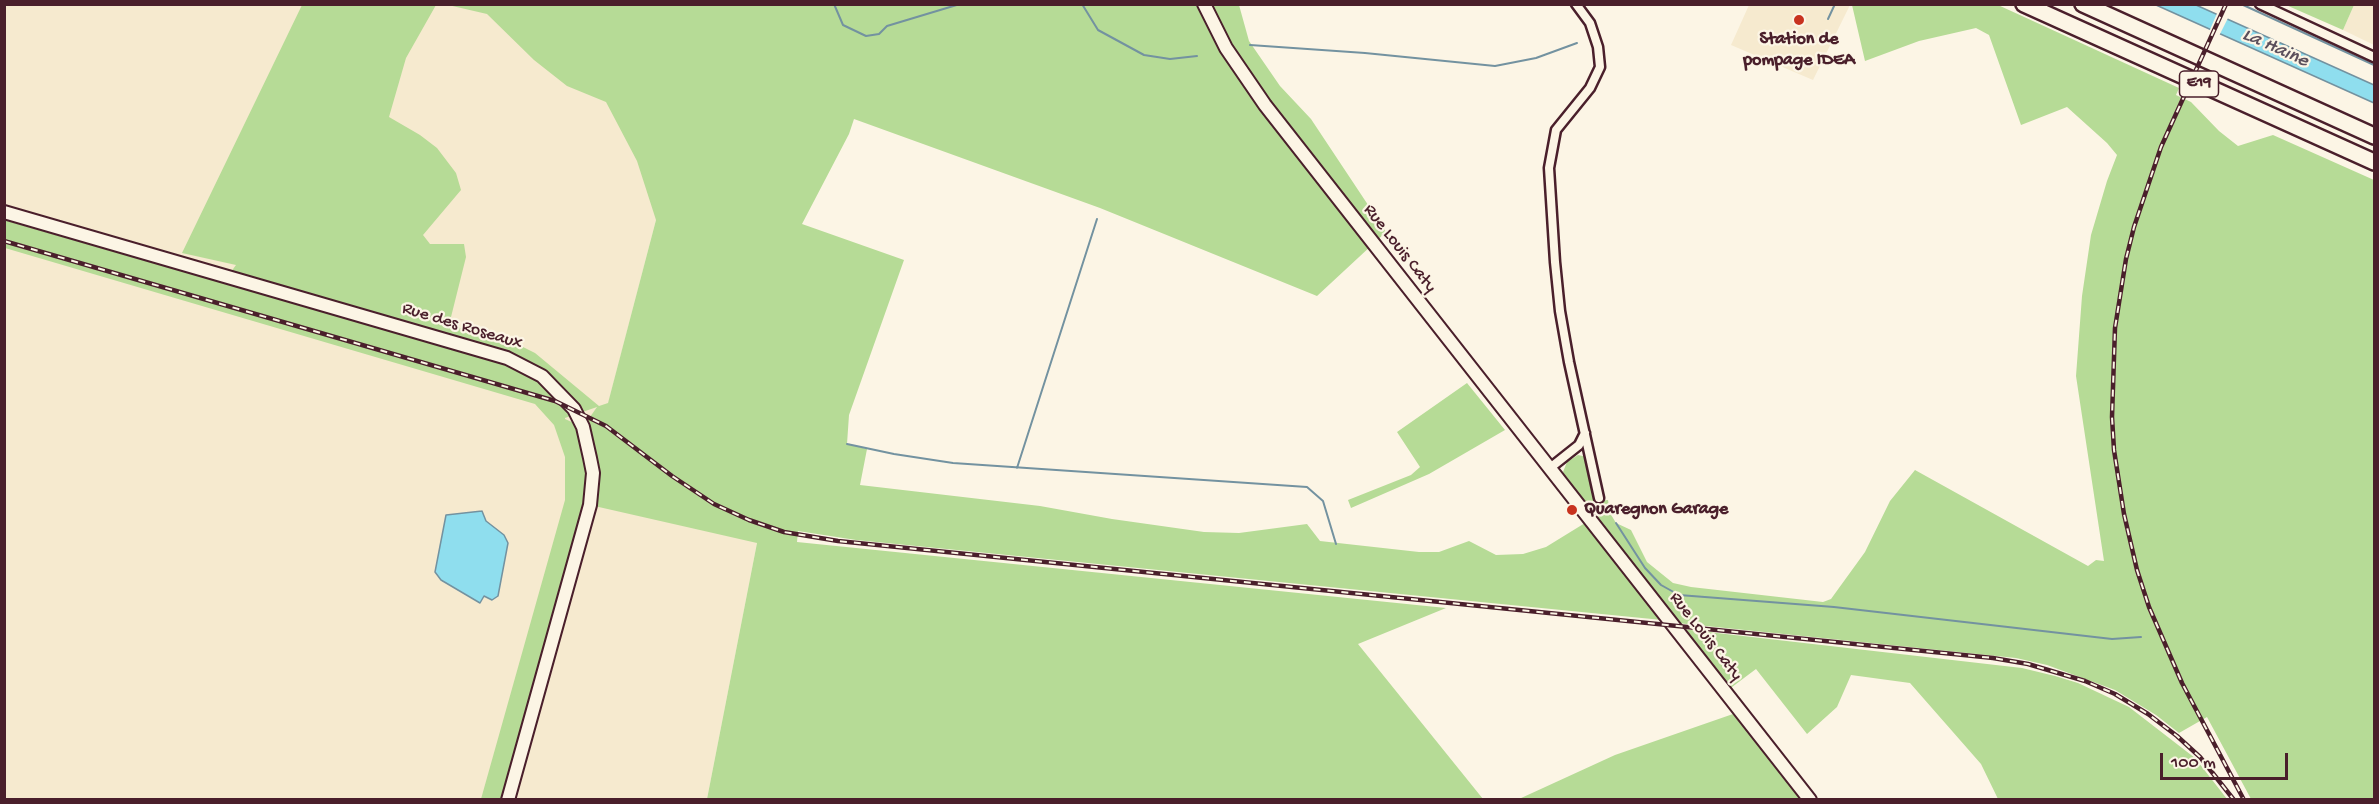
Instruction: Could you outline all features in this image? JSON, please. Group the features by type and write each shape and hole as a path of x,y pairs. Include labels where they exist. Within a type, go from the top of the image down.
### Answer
{"highway":[{"name":"E19","path":"2024,4 2374,162"},
{"name":"E19","path":"2083,4 2374,136"}],"street":[{"name":"Rue Louis Caty","path":"1204,4 1226,48 1265,105 1810,800"},
{"path":"1576,4 1590,23 1598,47 1600,67 1590,88 1556,130 1549,168 1560,311 1599,498"},
{"path":"2260,4 2374,57"},
{"name":"Rue des Roseaux","path":"4,212 507,358 542,376 574,409 583,428 591,458 590,505 508,800"},
{"path":"1550,468 1579,445 1585,432"}],"shaded area":[{"path":"1749,4 1850,5 1813,80 1731,45"},
{"path":"5,5 683,5 656,220 608,404 600,406 757,543 707,799 5,800"},
{"path":"2354,5 2374,5 2374,45 2343,30"}],"green space":[{"path":"302,5 436,5 406,58 389,117 437,148 456,173 461,190 423,235 430,244 464,244 466,257 449,325 513,342 535,353 599,406 608,403 656,220 637,161 606,102 567,86 534,60 487,14 448,5 1239,5 1249,41 1280,86 1311,119 1386,232 1317,296 1100,208 854,119 849,134 802,224 904,260 849,415 847,444 867,449 860,485 1040,506 1204,532 1239,533 1307,524 1320,541 1419,552 1439,552 1469,541 1496,555 1523,554 1546,547 1585,523 1662,620 856,540 798,531 797,542 1446,608 1358,644 1483,799 707,799 757,543 590,505 508,799 481,799 565,500 565,457 554,425 535,404 5,248 4,220 223,283 236,265 182,253","holes":["597,407 583,427 565,418"]},
{"path":"1852,5 1998,5 2179,88 2176,95 2191,102 2219,131 2238,146 2273,135 2374,180 2374,799 2251,799 2207,717 2179,733 2156,715 2115,690 2047,665 2016,658 1677,623 1565,478 1563,472 1567,462 1578,455 1587,457 1597,501 1608,500 1610,513 1616,523 1631,530 1647,562 1673,583 1691,587 1823,602 1831,599 1865,552 1890,501 1915,470 2088,566 2096,560 2104,561 2076,376 2082,296 2091,235 2117,155 2067,107 2021,125 1989,35 1976,28 1919,41 1865,61"},
{"path":"2286,5 2354,5 2343,30"},
{"path":"1467,383 1505,430 1429,474 1351,508 1348,500 1411,475 1420,467 1397,432"},
{"path":"1682,629 2022,668 2078,683 2129,707 2195,758 2227,799 1998,799 1981,764 1910,683 1851,675 1837,707 1807,734 1756,669 1728,690"},
{"path":"1733,714 1802,799 1519,799 1615,755"}],"water":[{"name":"La Haine","path":"2156,5 2196,5 2374,85 2374,103"},
{"path":"482,511 486,521 504,535 508,543 498,596 492,600 484,596 480,603 441,580 435,572 446,515"}],"pier":[{"path":"2218,11 2229,16 2219,36 2209,32"}],"waterway":[{"path":"834,4 843,25 866,36 879,34 887,26 960,4"},
{"path":"1082,4 1098,30 1144,55 1170,59 1197,56"},
{"path":"1828,19 1835,4"},
{"path":"2241,4 2374,65"},
{"path":"1250,45 1365,53 1495,66 1536,58 1577,43"},
{"path":"1017,468 1097,219"},
{"path":"847,444 953,463 1307,487 1323,501 1336,544"},
{"path":"1616,523 1645,568 1661,585 1679,595 1834,607 2112,639 2141,637"}],"railway":[{"path":"2226,4 2161,147 2134,227 2126,259 2115,328 2112,417 2114,450 2124,514 2137,570 2149,607 2182,683 2244,800"},
{"path":"4,241 555,401 606,426 672,476 714,504 749,520 784,532 838,541 1993,658 2028,664 2085,681 2115,694 2148,714 2200,757 2234,800"}],"place":[{"name":"Station de pompage IDEA","path":"1799,20"},
{"name":"Quaregnon Garage","path":"1572,510"}]}
